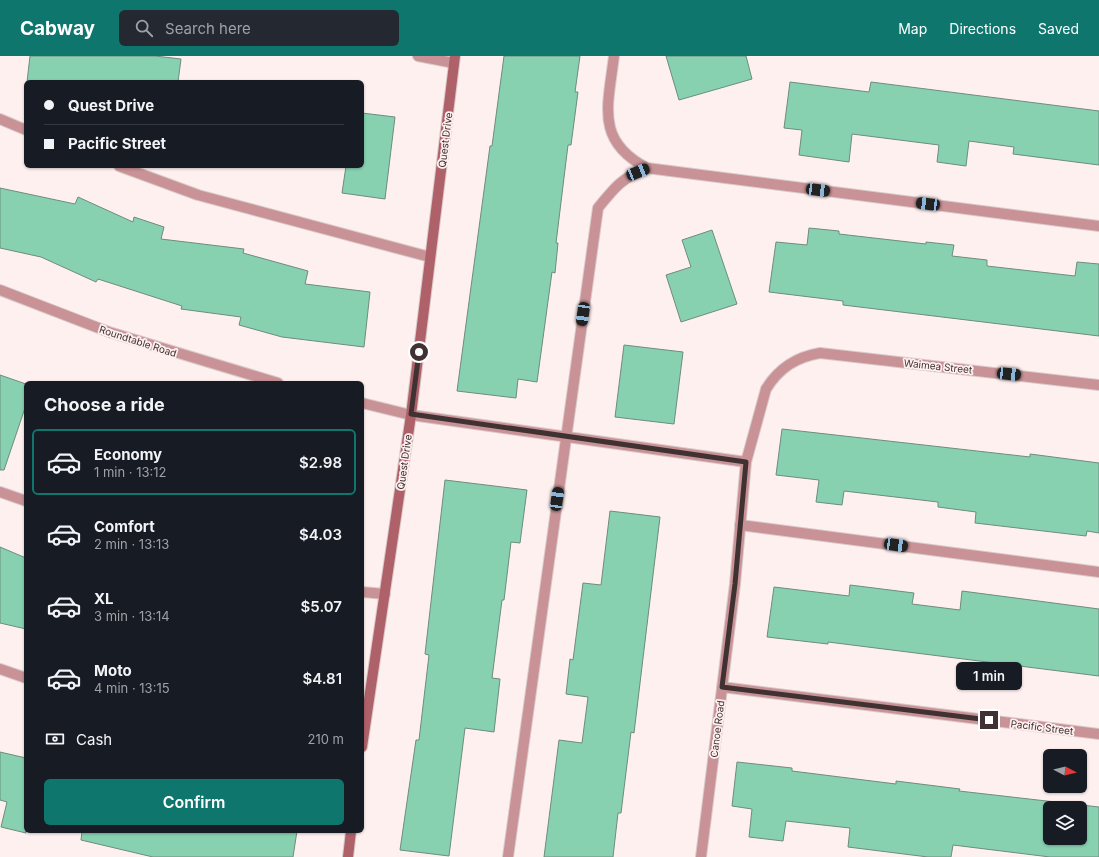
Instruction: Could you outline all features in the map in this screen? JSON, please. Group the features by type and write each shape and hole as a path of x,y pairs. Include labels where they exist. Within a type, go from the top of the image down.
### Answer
{"street":[{"path":"418,56 454,59"},
{"path":"614,56 608,113 610,130 618,148 631,160 647,168 1099,226"},
{"name":"Quest Drive","path":"364,734 411,414 454,59"},
{"path":"0,119 24,129"},
{"path":"124,168 198,196 430,257"},
{"path":"508,857 598,208 614,187 629,176 647,168"},
{"name":"Roundtable Road","path":"0,290 109,332 271,381"},
{"name":"Waimea Street","path":"782,370 803,356 820,353 1099,385"},
{"name":"Canoe Road","path":"701,857 722,687 746,462 766,389 772,379 782,370"},
{"path":"364,403 411,414 746,462"},
{"path":"0,492 24,500"},
{"path":"740,524 1099,572"},
{"path":"364,592 385,594"},
{"path":"0,669 24,677"},
{"name":"Pacific Street","path":"722,687 1099,734"},
{"path":"348,857 351,833"}],"building":[{"path":"30,56 155,56 181,59 178,80 27,80"},
{"path":"504,56 580,56 575,92 578,92 571,145 568,145 556,243 558,243 555,273 552,272 537,382 518,379 516,398 457,391 490,146 492,146"},
{"path":"666,56 746,56 752,79 679,100"},
{"path":"790,82 869,92 871,82 1099,111 1099,165 1013,154 1014,147 969,141 966,166 937,162 939,145 852,134 849,162 799,155 802,130 784,128"},
{"path":"364,113 395,117 385,199 342,193 346,168 364,168"},
{"path":"0,188 75,204 78,197 133,222 134,217 164,227 161,239 244,249 243,253 308,271 305,284 370,292 364,347 282,337 239,325 241,317 181,309 182,306 98,279 96,282 41,257 0,248"},
{"path":"809,228 839,231 839,234 926,244 926,242 954,245 952,256 987,260 987,266 1075,276 1077,262 1099,264 1099,336 843,305 843,301 769,292 776,242 807,245"},
{"path":"712,230 737,304 681,322 666,275 691,267 682,240"},
{"path":"624,345 683,352 674,424 615,417"},
{"path":"0,375 24,383 24,411 4,470 0,470"},
{"path":"782,429 1030,457 1030,454 1099,463 1099,533 1087,531 1086,536 975,523 976,512 938,507 938,502 844,491 842,505 816,502 819,480 776,475"},
{"path":"445,480 527,490 520,543 511,542 504,600 502,600 492,678 500,679 494,732 465,728 449,856 400,850 416,740 419,740 429,655 425,654"},
{"path":"610,511 660,517 634,733 631,732 621,813 618,813 613,857 544,857 559,740 582,743 588,697 566,694 570,659 573,660 583,583 601,585"},
{"path":"0,547 24,557 24,629 0,623"},
{"path":"850,585 914,593 912,604 960,610 962,591 1099,609 1099,676 828,642 828,644 767,637 774,587 849,596"},
{"path":"0,752 24,758 24,833 1,827 7,802 0,800"},
{"path":"737,762 792,768 792,771 896,784 896,781 960,789 959,791 1046,801 1043,801 1043,845 1087,845 1087,806 1099,807 1099,857 1050,857 953,845 951,857 928,857 848,847 850,828 786,821 783,841 749,837 752,809 732,806"},
{"path":"82,833 297,833 293,857 153,857 81,840"}],"route":[{"path":"419,352 411,414 746,462 735,584 722,687 989,720"}]}
